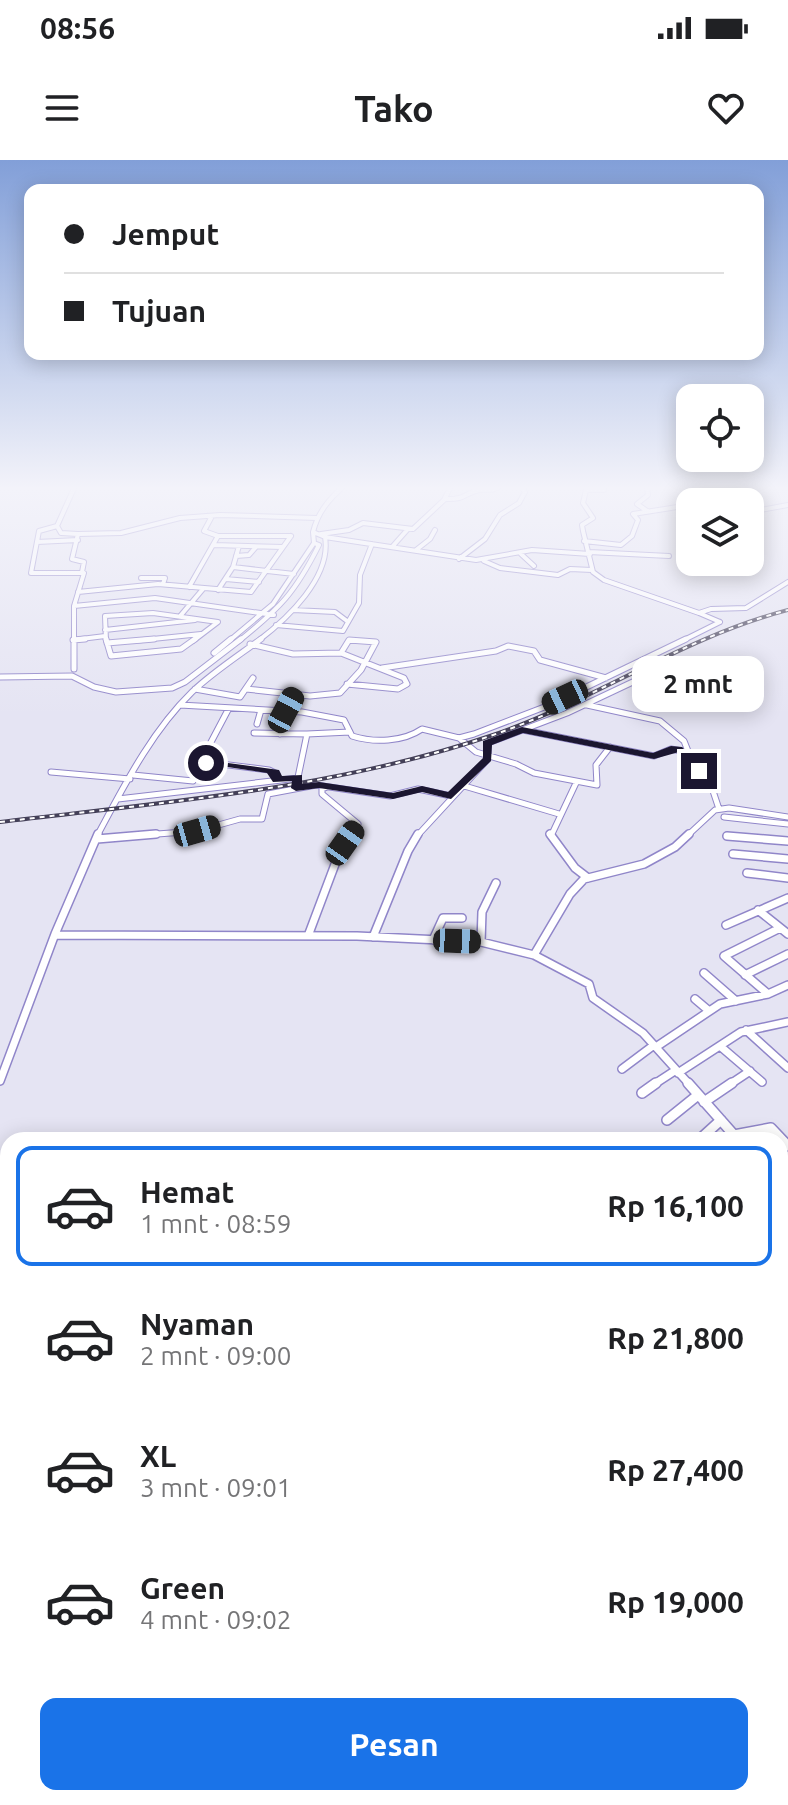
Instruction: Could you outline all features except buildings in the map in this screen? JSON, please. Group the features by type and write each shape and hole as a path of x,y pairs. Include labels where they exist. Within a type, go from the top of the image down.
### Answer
{"street":[{"path":"34,563 32,573 82,572"},
{"path":"74,669 74,606 84,573 84,563"},
{"path":"189,587 203,563"},
{"path":"218,590 234,563"},
{"path":"78,592 163,584 249,593 272,563"},
{"path":"0,677 72,676 104,690 161,691 185,682 263,612 302,563"},
{"path":"209,659 272,615 303,577 308,563"},
{"path":"0,1081 55,935 97,839 149,747 180,705 212,672 293,610 321,563"},
{"path":"341,653 347,641 344,629 359,603 360,575 365,563"},
{"path":"180,705 286,710 344,720 350,732 358,738 388,740 412,736 422,729 459,738 547,706 720,622 604,580 592,570 570,569 558,575 500,568 488,563"},
{"path":"530,563 534,566"},
{"path":"591,563 592,570"},
{"path":"233,567 294,574"},
{"path":"137,585 141,576 165,578 163,584"},
{"path":"108,588 110,578"},
{"path":"226,579 259,582"},
{"path":"699,613 711,609 746,608 788,582"},
{"path":"181,615 203,589"},
{"path":"74,606 150,598 263,612 283,618"},
{"path":"293,610 335,612 347,621"},
{"path":"152,625 153,613"},
{"path":"153,613 181,615 218,622 181,649 111,656 104,617 153,613"},
{"path":"73,640 204,619"},
{"path":"276,625 344,629"},
{"path":"107,643 203,634"},
{"path":"246,689 325,698 339,694 366,662 376,642 347,641"},
{"path":"250,644 293,654 341,653 404,678 406,686 398,689 347,684"},
{"path":"382,668 454,655 499,652 510,646 534,651 540,660 570,670 606,678"},
{"path":"373,937 408,851 423,826 488,759 487,744 585,704 673,663"},
{"path":"195,689 240,698 253,678"},
{"path":"280,734 286,710 295,693"},
{"path":"585,704 657,720 684,741 694,766 710,782 719,809"},
{"path":"229,708 210,744 205,762 269,770 275,772 277,780"},
{"path":"257,724 261,710"},
{"path":"522,730 654,756 671,749 687,752"},
{"path":"254,733 350,732"},
{"path":"296,788 307,734"},
{"path":"459,738 468,748 488,759 576,783 597,785 596,765 610,747"},
{"path":"51,772 193,781"},
{"path":"118,799 298,778"},
{"path":"576,783 550,835 563,845 570,865 588,878"},
{"path":"97,839 197,831 240,819 262,819 268,794 316,785 393,796 422,789 451,796"},
{"path":"461,785 559,814"},
{"path":"308,936 337,859 358,824 322,794 324,788 333,787"},
{"path":"534,955 579,882 644,864 675,847 696,825 719,809 788,817"},
{"path":"724,817 788,824"},
{"path":"727,836 788,841"},
{"path":"733,854 788,859"},
{"path":"747,873 788,878"},
{"path":"481,942 482,912 496,883"},
{"path":"726,925 786,900"},
{"path":"758,910 788,934"},
{"path":"433,940 443,918 462,918"},
{"path":"768,994 724,956 780,928"},
{"path":"55,935 373,937 481,942 534,955 589,984 593,998 643,1033 733,1132"},
{"path":"745,975 788,954"},
{"path":"704,973 736,1001"},
{"path":"622,1069 708,1010 768,994 788,985"},
{"path":"695,999 708,1010"},
{"path":"642,1093 746,1030 784,1023 788,1031"},
{"path":"746,1030 788,1068"},
{"path":"720,1046 762,1082"},
{"path":"667,1120 750,1071"},
{"path":"708,1132 721,1120"},
{"path":"755,1132 773,1128 776,1132"}],"railway":[{"path":"0,822 249,791 373,769 433,753 531,721 712,636 788,610"}],"route":[{"path":"206,763 269,770 277,774 277,780 298,778 296,788 319,785 393,796 422,789 451,796 488,759 487,744 522,730 654,756 678,749 687,752 691,763 699,771"}]}
